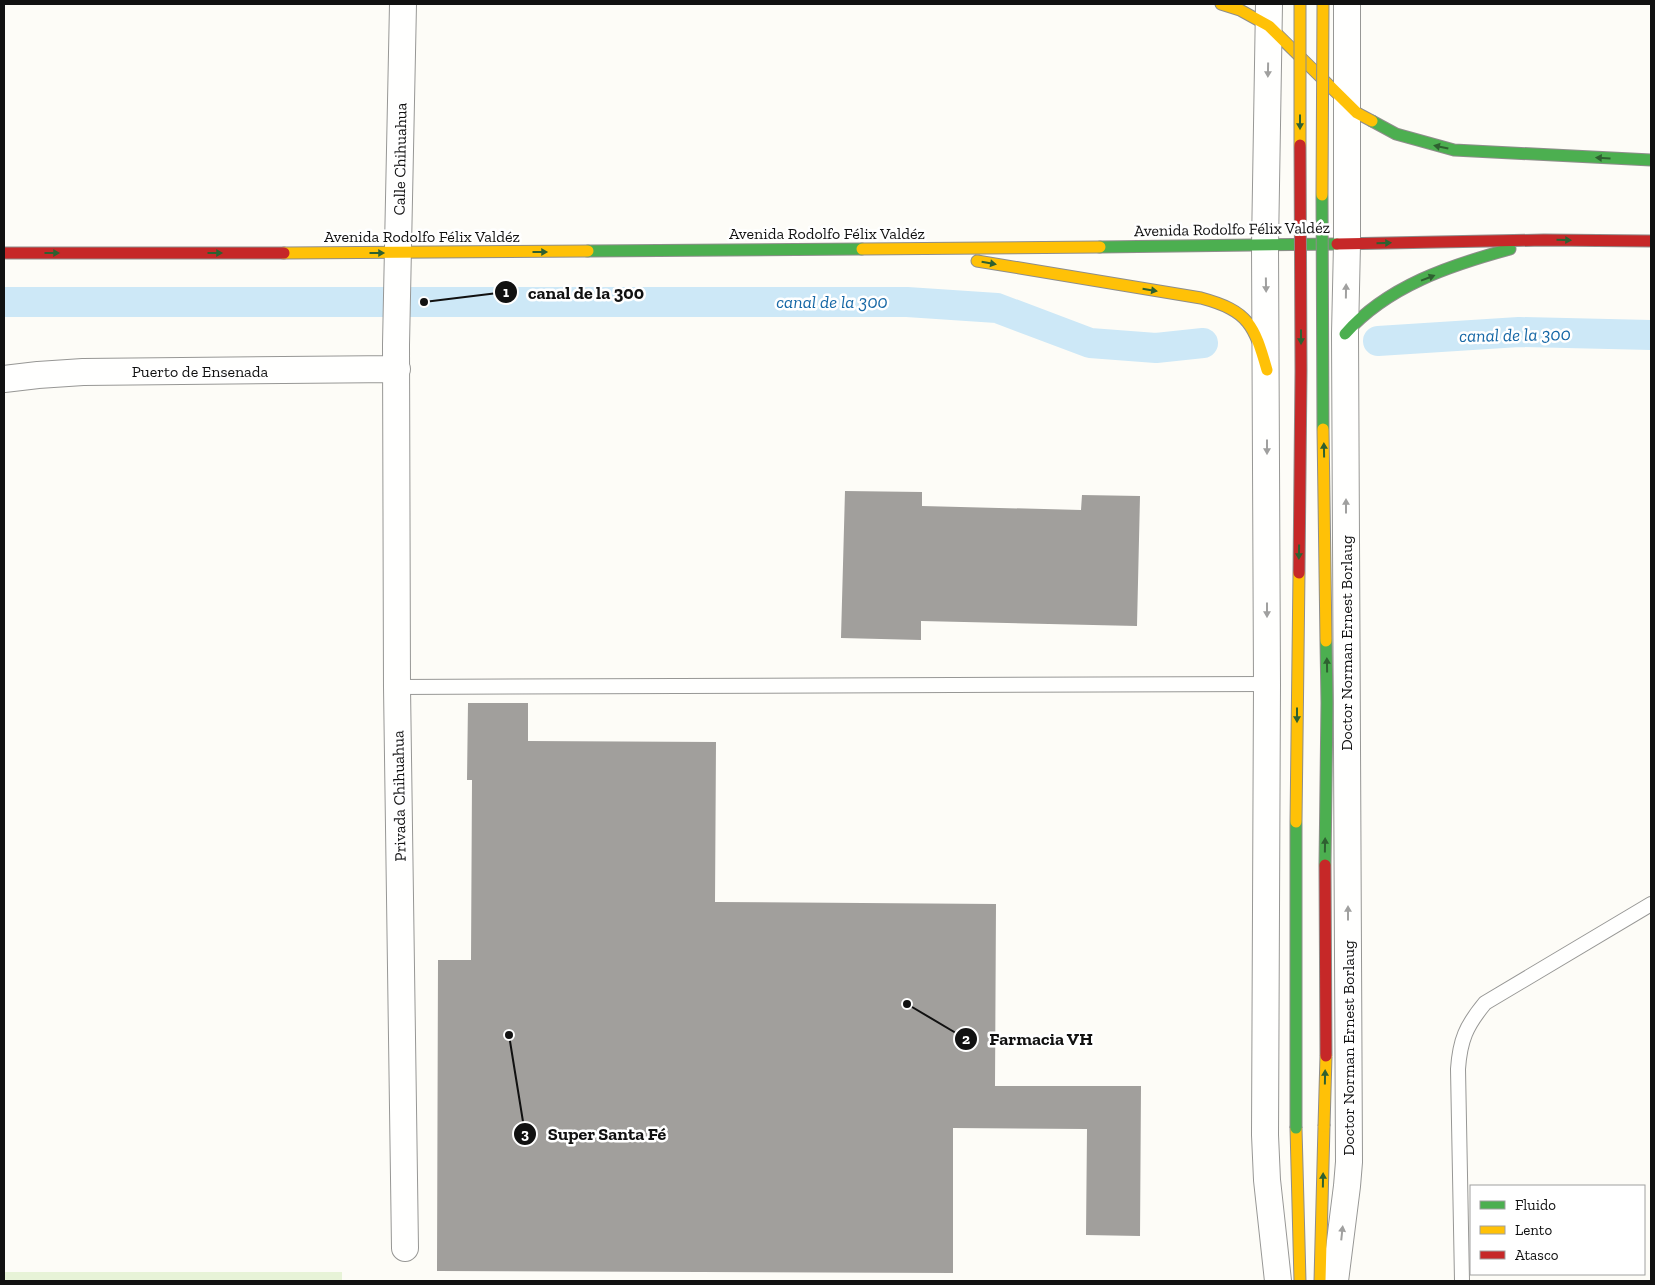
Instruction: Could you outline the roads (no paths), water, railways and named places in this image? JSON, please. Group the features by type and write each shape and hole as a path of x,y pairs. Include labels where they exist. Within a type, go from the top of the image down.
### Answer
{"main road":[{"path":"1221,4 1240,10 1269,15 1357,113 1396,134 1454,150 1651,160"},
{"path":"1300,4 1301,371 1295,1028 1300,1281"},
{"name":"Doctor Norman Ernest Borlaug","path":"1320,1281 1326,1033 1324,907 1328,703 1322,371 1323,4"},
{"name":"Avenida Rodolfo Félix Valdéz","path":"4,254 398,262 907,249 1265,246 1544,240 1651,241"},
{"path":"1345,334 1364,313 1380,302 1421,280 1499,252 1544,240"},
{"path":"907,249 1201,298 1226,305 1240,312 1250,322 1257,334 1267,370"}],"street":[{"name":"Calle Chihuahua","path":"397,357 403,4"},
{"name":"Doctor Norman Ernest Borlaug","path":"1335,1281 1347,1186 1348,1162 1345,334 1347,244 1346,4"},
{"path":"1269,15 1265,246 1267,370 1265,1135 1267,1180 1278,1281"},
{"name":"Puerto de Ensenada","path":"4,380 38,374 397,357"},
{"name":"Privada Chihuahua","path":"397,357 397,687 405,1248"}],"lane":[{"path":"397,687 1267,684"},
{"path":"1462,1281 1458,1069 1460,1049 1465,1032 1473,1017 1485,1003 1651,904"}],"waterway":[{"name":"canal de la 300","path":"4,302 907,302 997,308 1090,343 1156,348 1203,343"},
{"name":"canal de la 300","path":"1378,341 1519,332 1651,335"}],"place":[{"name":"canal de la 300","path":"424,302"},
{"name":"Farmacia VH","path":"907,1004"},
{"name":"Super Santa Fé","path":"509,1035"}]}
